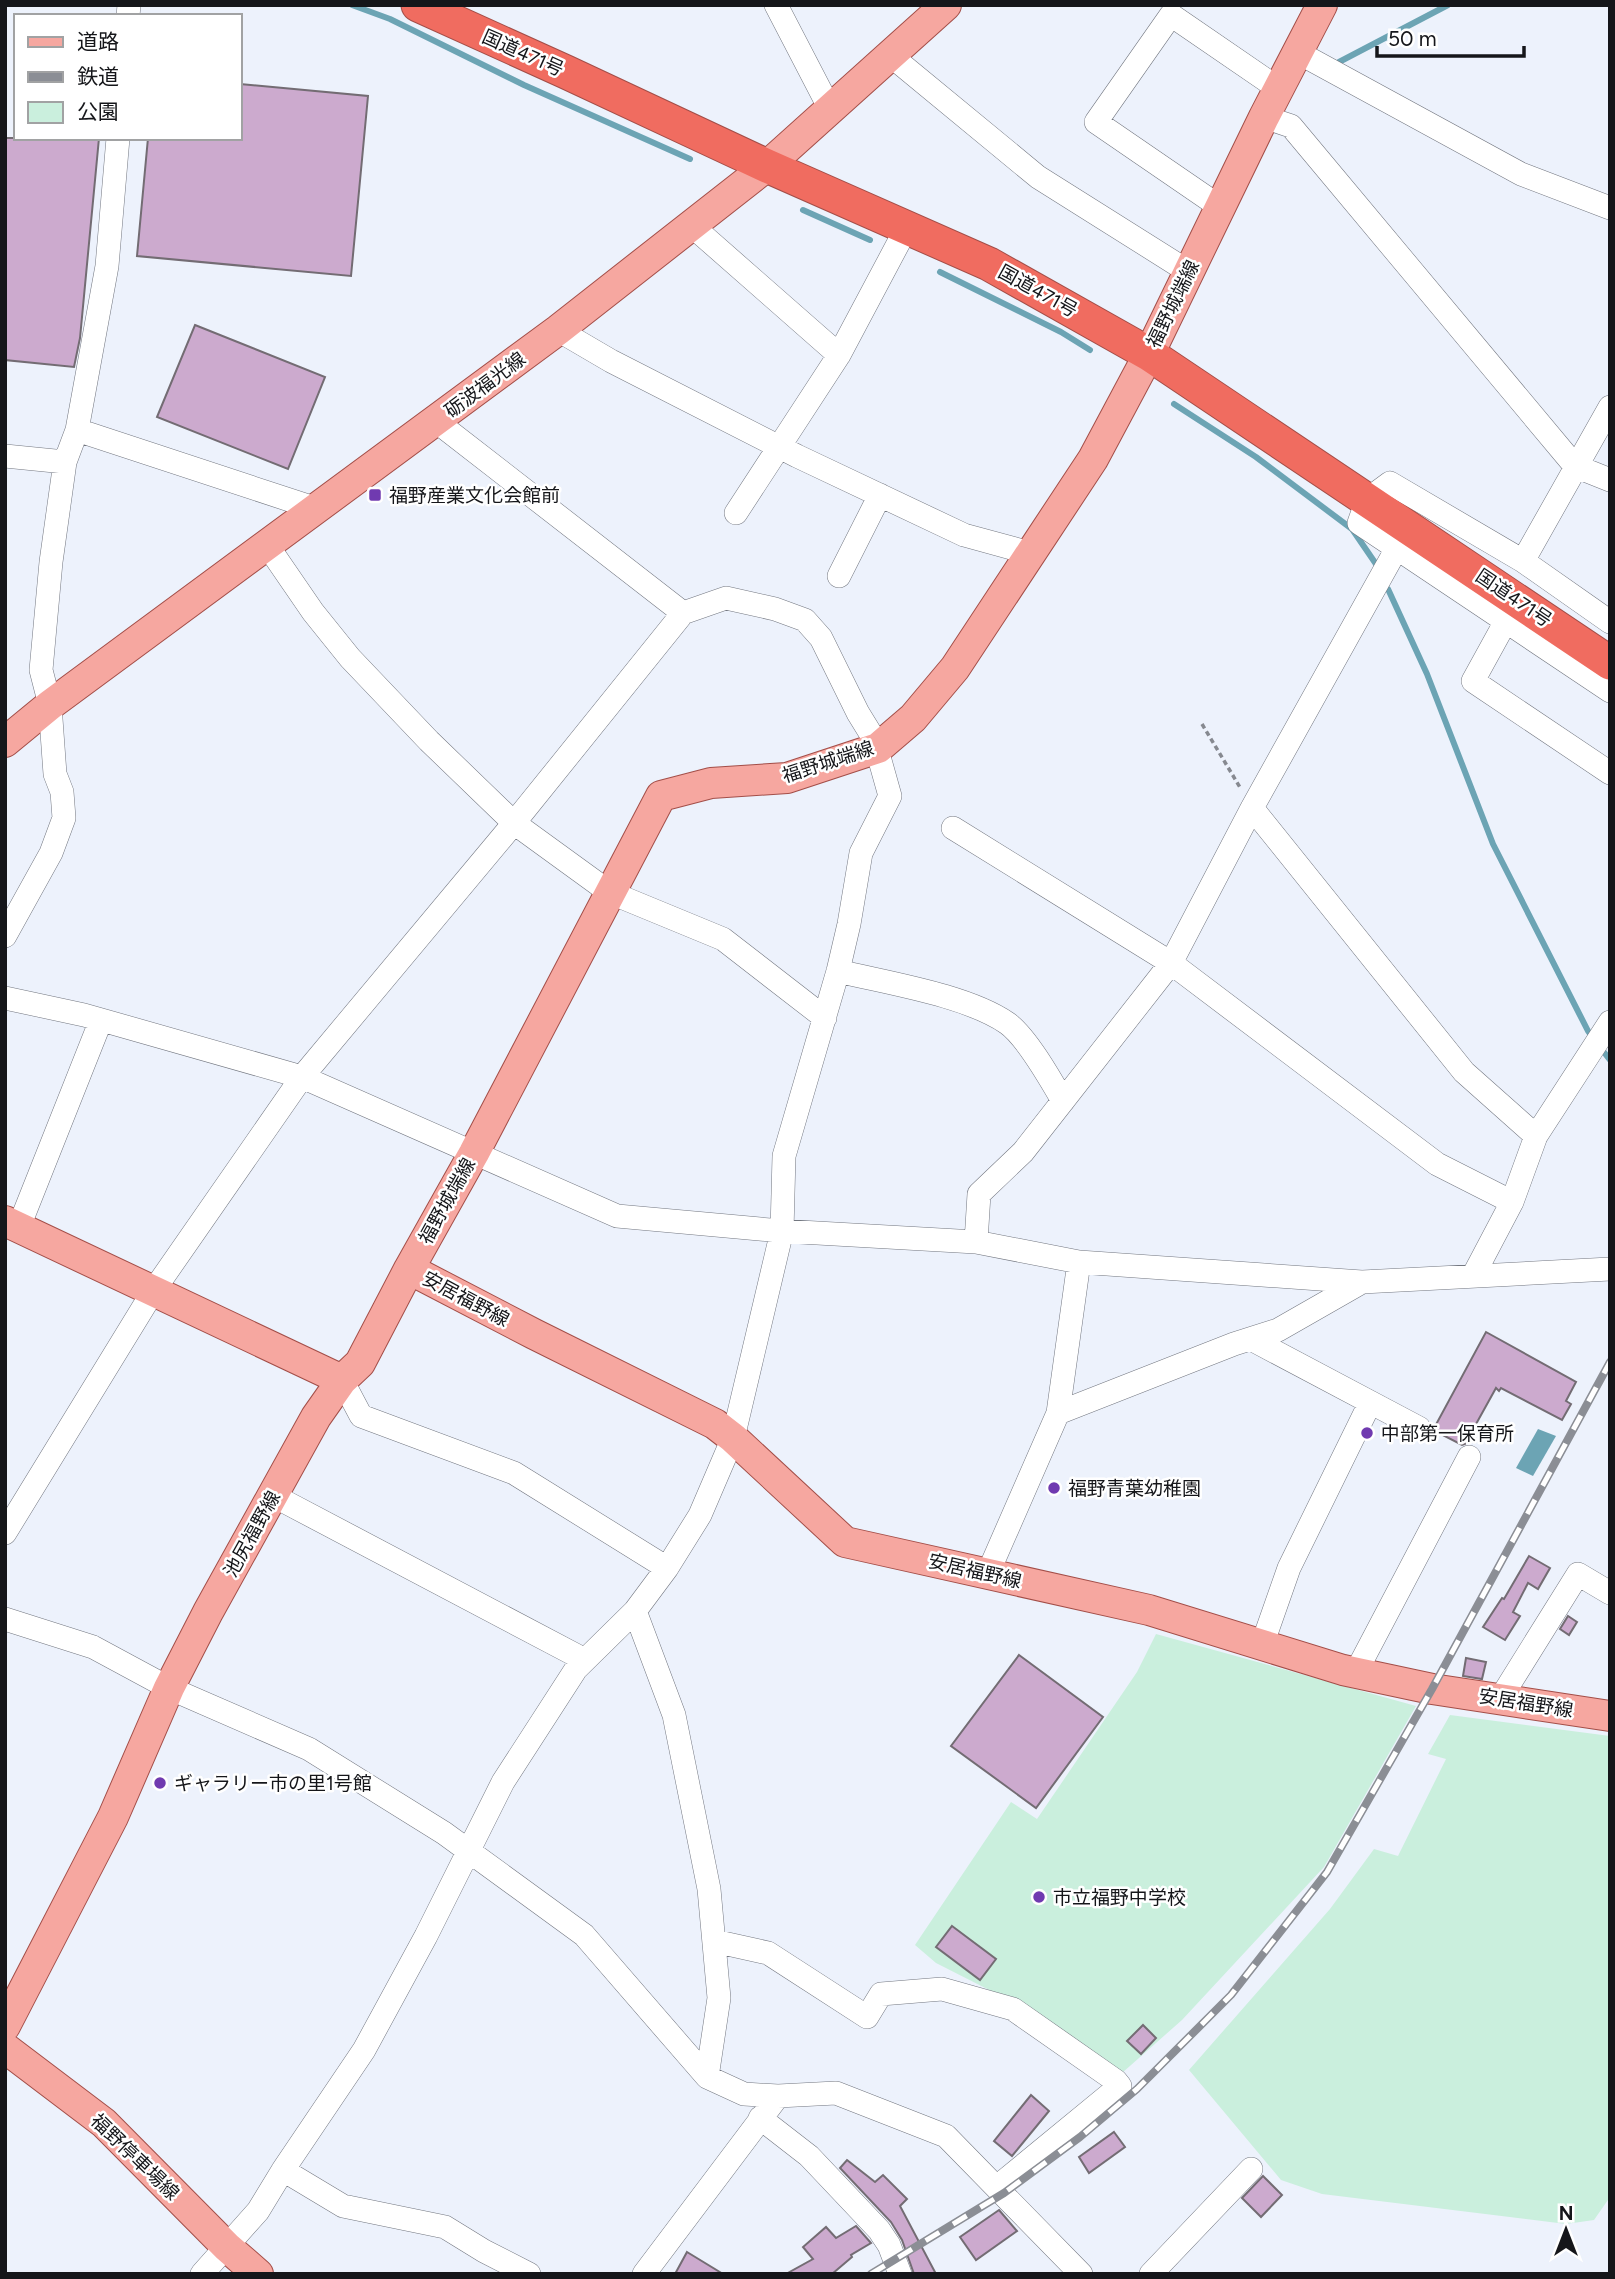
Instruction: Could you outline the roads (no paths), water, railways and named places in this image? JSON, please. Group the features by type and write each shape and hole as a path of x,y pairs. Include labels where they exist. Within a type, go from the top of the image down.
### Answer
{"highway":[{"name":"国道471号","path":"418,5 766,166 989,264 1149,354 1610,663"}],"main road":[{"name":"砺波福光線","path":"5,742 50,705 437,422 558,330 766,166 946,5"},
{"name":"福野城端線","path":"342,1380 360,1363 662,796 711,783 787,778 878,748 913,718 955,668 1093,459 1149,354 1264,117 1322,5"},
{"path":"12,1225 342,1380"},
{"name":"安居福野線","path":"409,1269 715,1424 845,1542 1149,1610 1356,1672 1433,1689 1610,1716"},
{"name":"池尻福野線","path":"5,2026 113,1817 169,1688 208,1612 316,1417 342,1380"},
{"name":"福野停車場線","path":"5,2048 104,2123 257,2274"}],"street":[{"path":"776,5 830,109"},
{"path":"1220,207 1096,122 1171,15 1279,89"},
{"path":"1299,53 1521,174 1610,208"},
{"path":"890,55 1038,177 1189,272"},
{"path":"1264,117 1291,126 1575,466 1610,480"},
{"path":"5,936 51,853 64,818 62,792 55,774 50,705 41,670 51,562 65,462 77,430 107,266 118,140"},
{"path":"691,225 838,355"},
{"path":"736,513 838,355 907,227"},
{"path":"558,330 611,361 779,447 964,535 1030,554"},
{"path":"1523,561 1610,407"},
{"path":"437,422 683,613"},
{"path":"77,430 317,509"},
{"path":"5,456 65,462"},
{"path":"1610,622 1523,561 1391,483 1367,500 1359,523 1610,691"},
{"path":"839,576 880,495"},
{"path":"267,545 313,612 350,658 429,741 514,823 609,892 723,939 825,1018"},
{"path":"976,1242 979,1194 1023,1152 1171,963 1252,808 1397,548"},
{"path":"5,1533 154,1290 302,1077 514,823 683,613 726,598 775,609 805,620 821,638 878,748 890,796 861,853 838,971 784,1156 782,1231 733,1438 699,1515 667,1568 635,1611 576,1669 503,1782 426,1936 363,2050 258,2211 202,2274"},
{"path":"1506,621 1474,681 1610,773"},
{"path":"1252,808 1464,1072 1536,1136"},
{"path":"953,828 1171,963 1437,1164 1512,1202"},
{"path":"838,971 974,1005 1009,1024 1045,1068 1063,1101"},
{"path":"5,998 100,1020 302,1077 617,1216 782,1231 976,1242 1079,1262 1362,1282 1610,1269"},
{"path":"12,1225 100,1020"},
{"path":"1474,1276 1512,1202 1536,1136 1600,1036"},
{"path":"988,1573 1058,1413 1079,1262"},
{"path":"1058,1413 1278,1330 1362,1282"},
{"path":"1251,1339 1419,1428"},
{"path":"342,1380 361,1416 514,1473 667,1568"},
{"path":"1262,1645 1289,1568 1370,1404"},
{"path":"1356,1672 1469,1457"},
{"path":"274,1496 585,1660"},
{"path":"1500,1699 1578,1574 1610,1592"},
{"path":"635,1611 674,1715 709,1889 719,1998 707,2077"},
{"path":"5,1619 93,1647 169,1688 309,1749 444,1833 584,1936 707,2077 744,2094 778,2096 836,2093 946,2136 1081,2274"},
{"path":"714,1941 768,1953 867,2017 881,1994 942,1989 1013,2009 1116,2081 1120,2086 998,2187"},
{"path":"643,2274 778,2096"},
{"path":"761,2118 809,2156 879,2230 889,2245 900,2274"},
{"path":"1150,2274 1251,2169"},
{"path":"283,2170 343,2206 445,2227 484,2252 529,2274"}],"water":[{"path":"1538,1429 1556,1436 1533,1476 1516,1468"}],"waterway":[{"path":"352,5 390,19 524,85 690,159"},
{"path":"1339,62 1448,5"},
{"path":"803,210 870,240"},
{"path":"940,272 1061,332 1090,350"},
{"path":"1174,404 1256,457 1352,529 1378,567"},
{"path":"1388,589 1427,674 1493,844 1594,1039"},
{"path":"1600,1047 1610,1060"}],"railway":[{"path":"871,2274 1004,2193 1080,2137 1137,2089 1231,1995 1327,1872 1432,1689 1610,1362"}],"place":[{"name":"福野産業文化会館前","path":"375,495"},
{"name":"中部第一保育所","path":"1367,1433"},
{"name":"福野青葉幼稚園","path":"1054,1488"},
{"name":"ギャラリー市の里1号館","path":"160,1783"},
{"name":"市立福野中学校","path":"1039,1897"}]}
